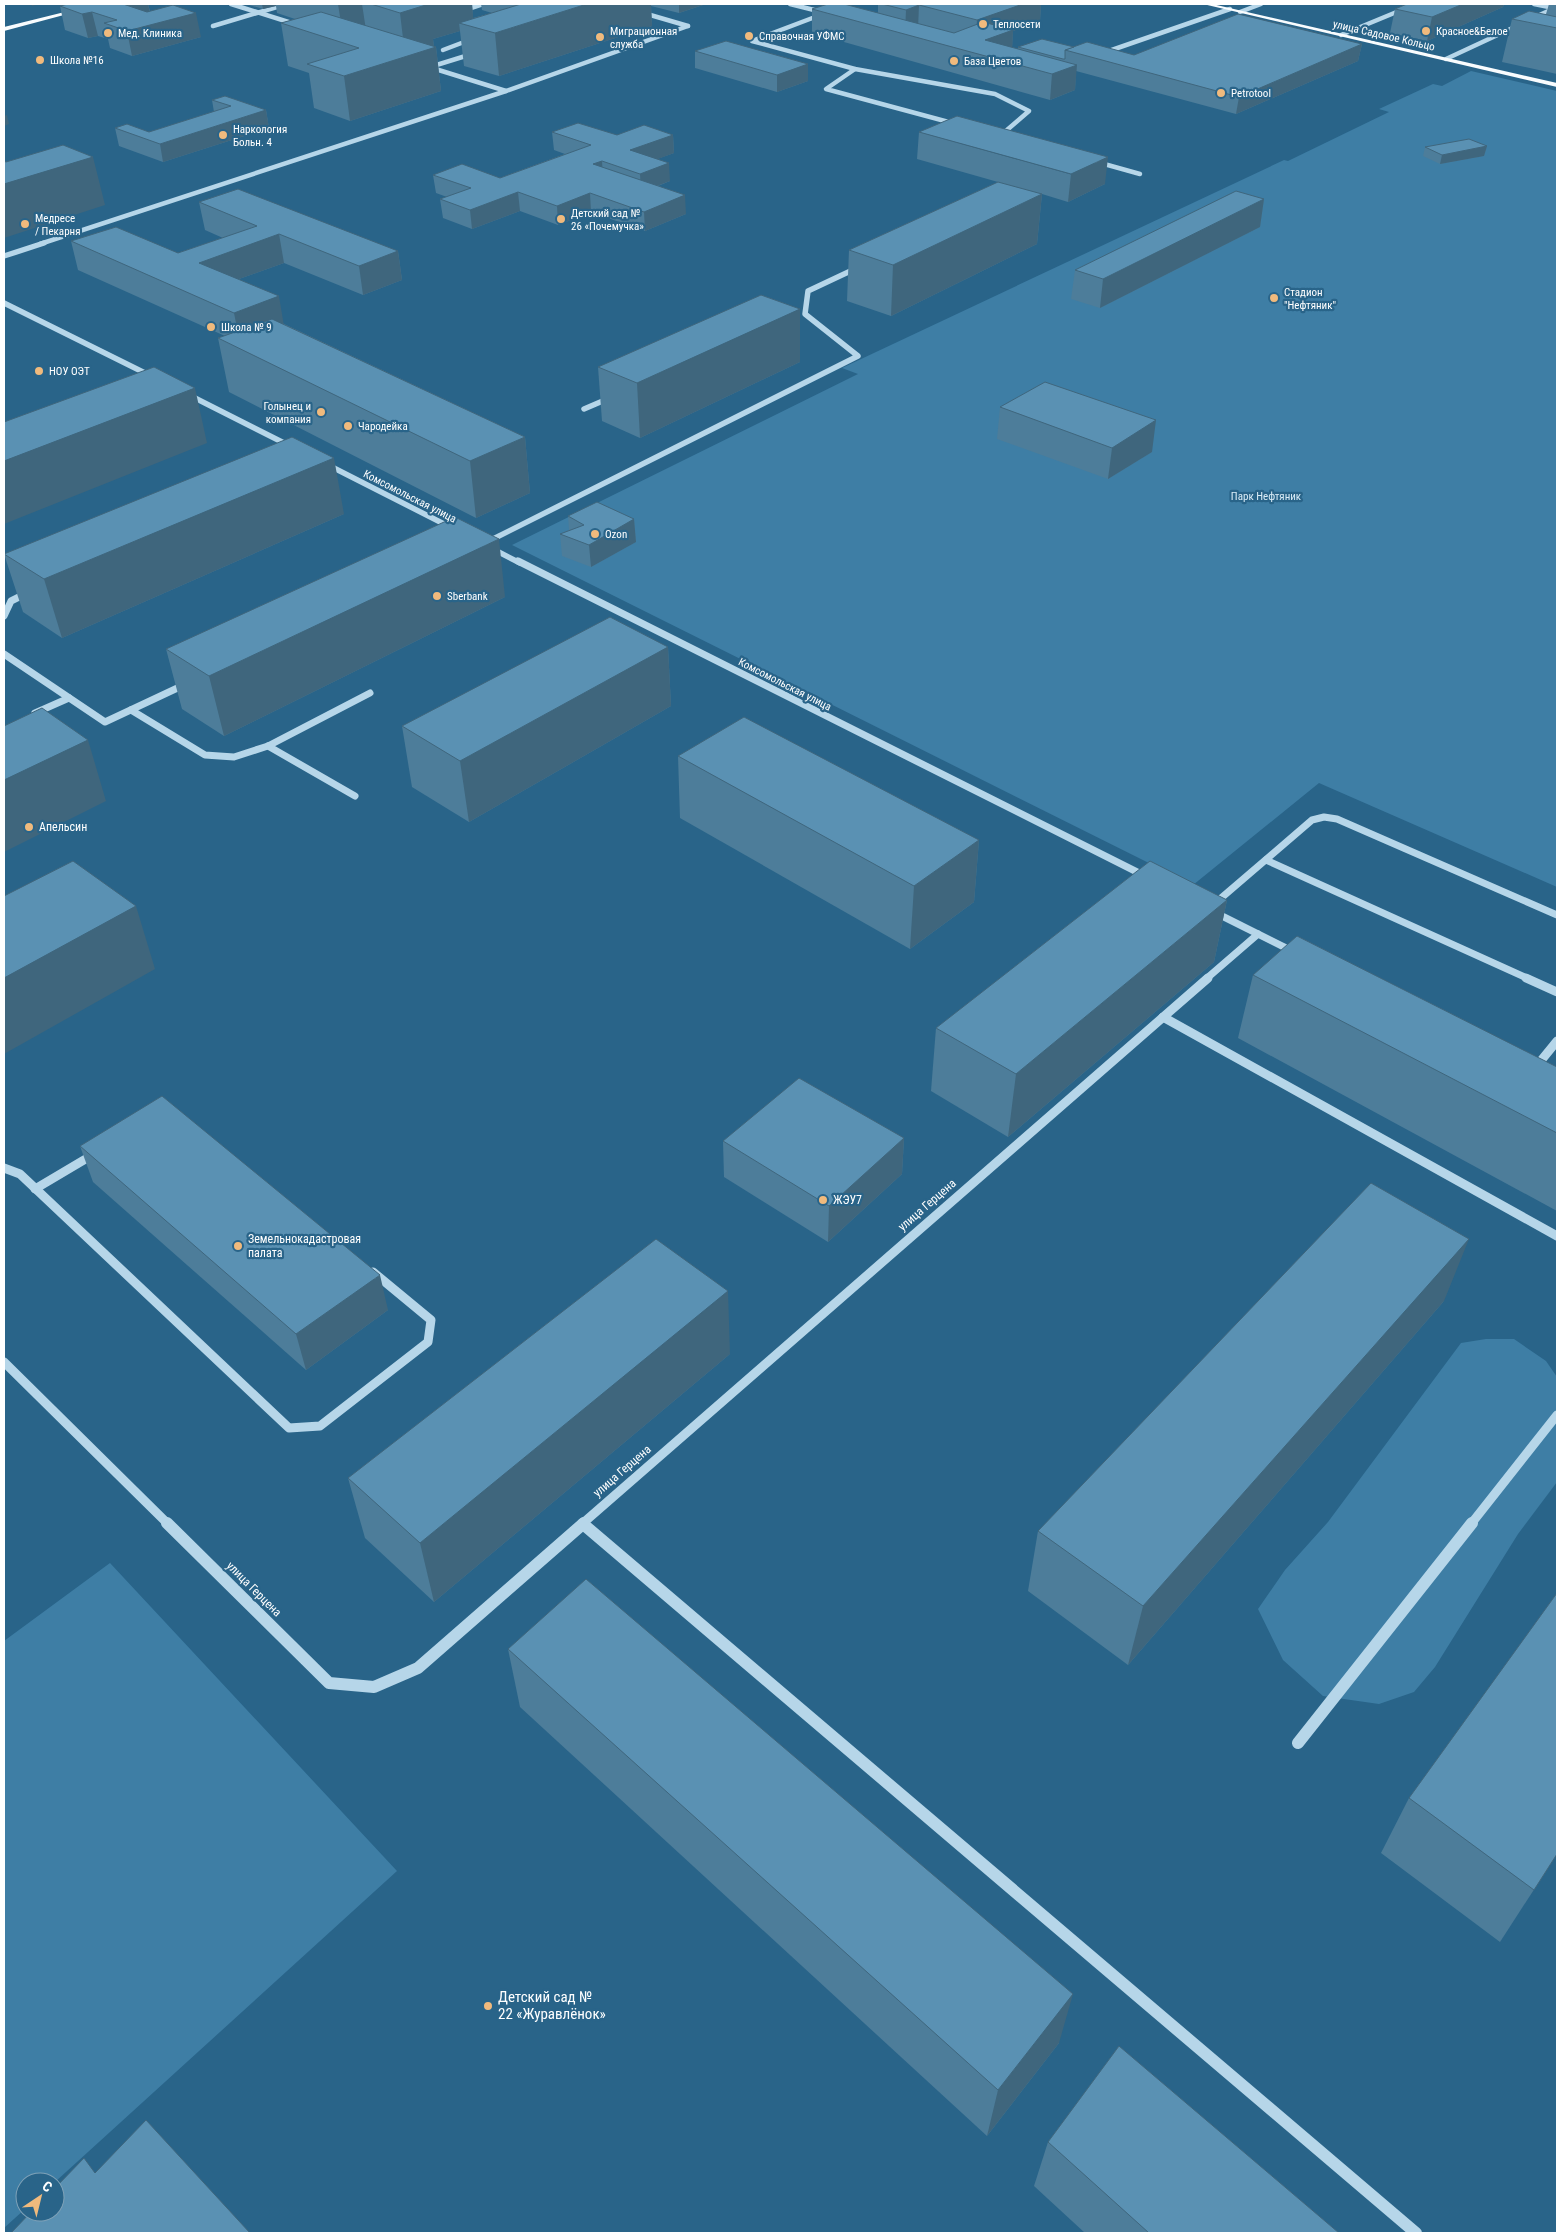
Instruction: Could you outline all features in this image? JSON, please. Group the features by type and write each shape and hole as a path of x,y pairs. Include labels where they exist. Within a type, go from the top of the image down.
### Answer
{"main road":[{"path":"4,29 102,4"},
{"name":"улица Садовое Кольцо","path":"1206,4 1557,85"}],"street":[{"path":"231,4 303,27"},
{"path":"213,26 287,4"},
{"path":"466,14 459,11 483,4"},
{"path":"790,4 826,13 752,41 854,69 995,94 1029,111 1000,136"},
{"path":"1240,12 1261,4"},
{"path":"1341,35 1416,4"},
{"path":"1534,4 1556,7"},
{"path":"1529,20 1556,7"},
{"path":"1106,52 1230,9"},
{"path":"635,10 688,26"},
{"path":"1446,59 1520,24"},
{"path":"4,256 506,91 688,26"},
{"path":"443,50 479,36"},
{"path":"1495,36 1504,38"},
{"path":"430,67 477,53"},
{"path":"421,64 506,91"},
{"path":"854,69 826,90 963,126"},
{"path":"991,134 1009,139"},
{"path":"1093,161 1140,174"},
{"path":"805,314 808,291 868,262"},
{"path":"4,303 156,378"},
{"path":"796,318 805,314"},
{"path":"474,548 858,356 805,314"},
{"path":"182,392 298,450"},
{"path":"584,409 620,394"},
{"name":"Комсомольская улица","path":"315,459 457,530"},
{"name":"Комсомольская улица","path":"474,540 1156,882"},
{"path":"4,616 11,601 37,588"},
{"path":"4,654 105,722 194,680"},
{"path":"131,710 205,755 234,757 268,746 370,693"},
{"path":"28,716 69,698"},
{"path":"268,746 355,796"},
{"path":"1302,956 1209,909 1312,820 1324,817 1338,819 1557,915"},
{"path":"1266,860 1557,992"},
{"name":"улица Герцена","path":"4,1362 329,1683 374,1687 418,1668 1258,934"},
{"path":"1163,1017 1557,1236"},
{"path":"1523,1067 1536,1073 1557,1041"},
{"path":"35,1189 100,1151"},
{"path":"4,1168 20,1174 289,1428 320,1426 428,1342 431,1320 363,1264"},
{"path":"1298,1743 1557,1415"},
{"path":"582,1524 1416,2233"}],"green space":[{"name":"Парк Нефтяник","path":"1471,71 1557,91 1557,887 1319,783 1193,885 512,545 858,374 842,368 1284,160 1288,161 1389,112 1379,109 1433,84 1442,86"},
{"path":"1486,1339 1514,1339 1546,1361 1557,1377 1557,1482 1518,1534 1435,1667 1414,1692 1379,1704 1323,1696 1283,1660 1258,1609 1285,1570 1328,1522 1461,1343"},
{"path":"110,1563 397,1871 65,2173 15,2172 15,2218 4,2228 4,1641"}],"building":[{"path":"68,4 123,4 147,12 173,5 196,13 127,31 104,23 117,20 92,12 82,14 60,6"},
{"path":"371,4 429,4 400,13"},
{"path":"521,4 587,4 495,33 459,23"},
{"path":"828,4 844,4 954,33 983,22 1013,30 985,40 1077,65 1052,74 812,9"},
{"path":"882,4 1023,4 977,20 919,5 906,10"},
{"path":"1407,4 1463,4 1432,17 1395,9"},
{"path":"1529,11 1557,17 1557,28 1512,19"},
{"path":"321,12 436,47 344,76 307,64 359,48 281,23"},
{"path":"1238,14 1362,44 1239,97 1065,50 1087,42 1134,55"},
{"path":"1042,39 1074,47 1065,50 1065,59 1063,59 1018,47"},
{"path":"726,41 808,64 777,75 695,51"},
{"path":"225,96 266,110 160,144 115,128 127,124 149,132 231,106 212,100"},
{"path":"957,116 1108,157 1071,174 919,132"},
{"path":"578,123 617,135 644,125 673,135 630,150 669,163 640,174 602,161 593,164 685,195 644,212 590,193 557,206 518,192 470,210 440,199 471,188 433,175 462,164 500,178 591,145 552,132"},
{"path":"1469,139 1487,146 1442,155 1425,147"},
{"path":"63,145 93,157 4,184 4,161"},
{"path":"998,182 1042,194 893,265 849,250"},
{"path":"238,189 398,251 359,266 279,234 199,263 279,296 234,313 71,241 116,227 178,253 257,226 199,202"},
{"path":"1236,191 1264,199 1103,279 1075,270"},
{"path":"761,295 800,309 637,383 598,367"},
{"path":"272,319 525,437 470,461 218,338"},
{"path":"154,367 195,388 4,461 4,422"},
{"path":"1045,382 1156,420 1112,448 1000,407"},
{"path":"292,437 334,458 44,579 4,554"},
{"path":"597,502 634,519 589,545 560,534 584,525 568,516"},
{"path":"455,517 499,539 209,676 166,649"},
{"path":"610,617 668,647 460,761 402,726"},
{"path":"42,708 88,740 4,780 4,726"},
{"path":"744,717 979,840 914,886 678,756"},
{"path":"73,861 136,906 4,978 4,896"},
{"path":"1150,861 1227,900 1016,1074 936,1028"},
{"path":"1297,936 1557,1067 1557,1133 1253,975"},
{"path":"799,1078 904,1138 829,1206 723,1141"},
{"name":"Земельнокадастровая палата","path":"162,1096 380,1275 296,1334 80,1146"},
{"path":"1371,1183 1469,1239 1143,1606 1038,1531"},
{"path":"656,1239 728,1291 420,1543 348,1478"},
{"path":"586,1579 1073,1994 998,2090 508,1649"},
{"path":"1557,1593 1557,1854 1534,1890 1409,1798"},
{"path":"1119,2046 1339,2233 1149,2233 1048,2142"},
{"path":"146,2120 250,2233 11,2233 21,2222 65,2222 65,2178 84,2158 95,2173"}],"place":[{"name":"Теплосети","path":"983,24"},
{"name":"Красное&Белое","path":"1426,31"},
{"name":"Мед. Клиника","path":"108,33"},
{"name":"Справочная УФМС","path":"749,36"},
{"name":"Миграционная служба","path":"600,37"},
{"name":"Школа №16","path":"40,60"},
{"name":"База Цветов","path":"954,61"},
{"name":"Petrotool","path":"1221,93"},
{"name":"Наркология Больн. 4","path":"223,135"},
{"name":"Детский сад № 26 «Почемучка»","path":"561,219"},
{"name":"Медресе / Пекарня","path":"25,224"},
{"name":"Стадион \"Нефтяник\"","path":"1274,298"},
{"name":"Школа № 9","path":"211,327"},
{"name":"НОУ ОЭТ","path":"39,371"},
{"name":"Голынец и компания","path":"321,412"},
{"name":"Чародейка","path":"348,426"},
{"name":"Ozon","path":"595,534"},
{"name":"Sberbank","path":"437,596"},
{"name":"Апельсин","path":"29,827"},
{"name":"ЖЭУ7","path":"823,1200"},
{"name":"Земельнокадастровая палата","path":"238,1246"},
{"name":"Детский сад № 22 «Журавлёнок»","path":"488,2006"}]}
